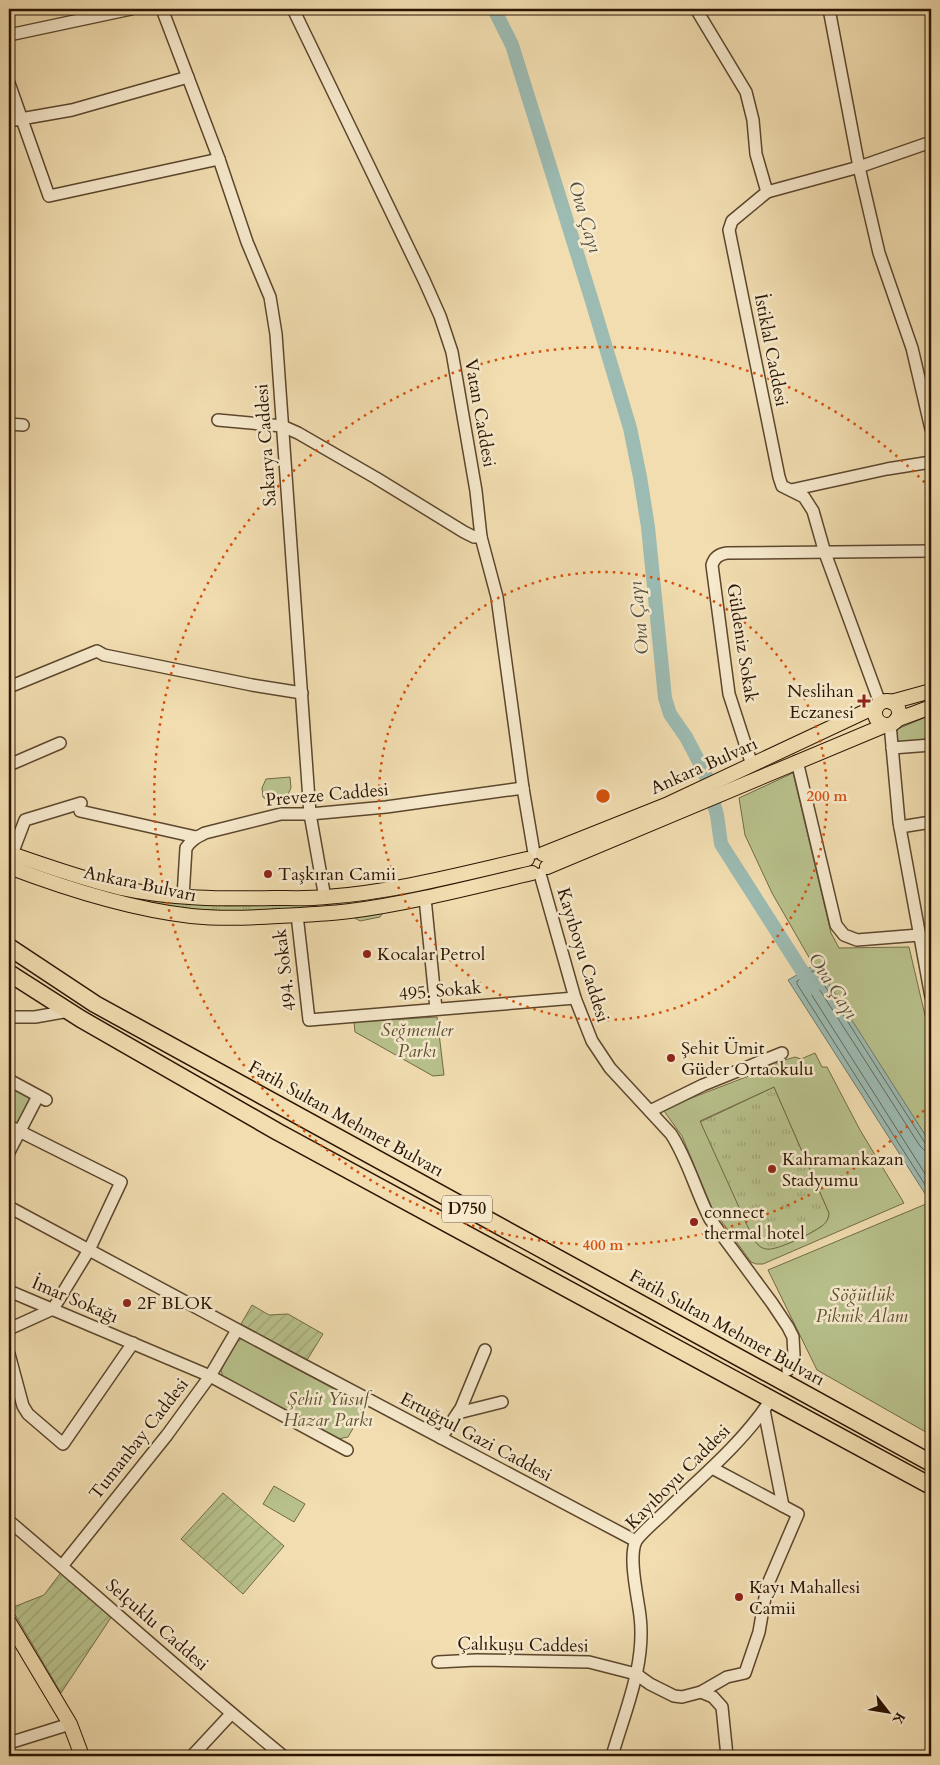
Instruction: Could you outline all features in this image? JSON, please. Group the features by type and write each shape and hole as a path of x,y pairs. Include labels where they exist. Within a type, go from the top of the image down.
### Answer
{"highway":[{"name":"Fatih Sultan Mehmet Bulvarı","path":"9,947 103,1009 931,1463"},
{"name":"D750","path":"9,973 69,1011 278,1132 931,1486"}],"main road":[{"name":"Ankara Bulvarı","path":"10,858 84,892 135,906 209,917 326,914 425,898 540,871 668,811 752,765 883,704 931,691"},
{"path":"883,704 898,710 891,723 878,721 876,718 876,710 883,704"},
{"name":"Ankara Bulvarı","path":"10,858 121,888 183,897 325,898 359,894 424,882 535,855 743,786 797,761 931,707"},
{"path":"535,855 547,859 540,871 528,868 535,855"},
{"path":"424,882 425,898"},
{"path":"325,898 326,914"},
{"path":"9,1622 70,1724 82,1756"}],"street":[{"path":"9,35 131,9"},
{"name":"Sakarya Caddesi","path":"162,9 247,242 270,297 276,334 310,814 325,898"},
{"name":"Vatan Caddesi","path":"293,9 424,280 440,316 452,352 464,414 482,537 497,597 523,788 535,855"},
{"path":"696,9 748,98 753,120 756,154 766,192 859,167 931,142"},
{"path":"829,9 859,167 879,253 912,348 931,429"},
{"path":"9,121 81,108 188,77"},
{"path":"9,83 49,196 218,159"},
{"name":"İstiklal Caddesi","path":"766,192 732,221 729,230 779,477 782,486 798,493 809,502 825,553 883,704"},
{"path":"218,420 282,426 298,433 464,532 474,537 482,537"},
{"path":"9,424 23,425"},
{"path":"791,490 888,469 931,462"},
{"path":"825,553 931,551"},
{"name":"Güldeniz Sokak","path":"752,765 730,694 712,565 718,556 727,553 825,553"},
{"path":"9,687 97,651 104,655 252,686 302,693"},
{"path":"891,723 900,827 931,997"},
{"path":"9,765 60,743"},
{"path":"892,748 931,745"},
{"path":"797,761 836,925 844,935 857,940 919,935"},
{"name":"Preveze Caddesi","path":"196,838 220,828 281,814 310,814 386,807 523,788"},
{"path":"10,858 25,820 80,807 196,838"},
{"path":"900,827 931,822"},
{"path":"183,897 186,848 196,838"},
{"name":"Kayıboyu Caddesi","path":"540,871 575,998 585,1027 599,1053 610,1068 668,1130 678,1145 701,1203 710,1219 772,1302 788,1327 792,1336 794,1355 788,1370"},
{"path":"425,898 436,1009"},
{"name":"494. Sokak","path":"296,916 309,1020"},
{"name":"495. Sokak","path":"309,1020 575,998"},
{"path":"9,1017 35,1017 69,1011"},
{"path":"650,1111 703,1086 782,1053"},
{"path":"9,1080 42,1098 14,1129 9,1152"},
{"path":"9,1329 53,1309 89,1250 121,1182 14,1129"},
{"name":"Ertuğrul Gazi Caddesi","path":"9,1207 636,1541"},
{"name":"İmar Sokağı","path":"9,1291 210,1376 347,1450"},
{"name":"Tumanbay Caddesi","path":"62,1566 167,1435 210,1376 238,1330"},
{"path":"9,1354 23,1406 28,1414 63,1444 133,1343"},
{"path":"441,1438 458,1413 485,1350"},
{"path":"458,1413 502,1402"},
{"name":"Kayıboyu Caddesi","path":"612,1756 640,1660 642,1642 634,1567 636,1541 746,1433 766,1407 784,1506"},
{"path":"701,1692 719,1680 745,1673 759,1632 767,1586 798,1514 712,1468"},
{"name":"Selçuklu Caddesi","path":"9,1521 282,1756"},
{"name":"Çalıkuşu Caddesi","path":"438,1662 575,1660 604,1665 636,1674 650,1684 674,1696 682,1697 701,1692"},
{"path":"701,1692 713,1697 722,1707 727,1756"},
{"path":"192,1756 231,1714"},
{"path":"9,1743 70,1724"}],"green space":[{"path":"931,715 931,742 896,744 895,730"},
{"path":"793,773 831,933 839,948 909,947 931,1041 931,1144 818,973 772,893 745,835 739,798"},
{"path":"290,777 291,788 286,798 267,800 263,797 262,788 266,779"},
{"path":"9,857 160,900 226,906 316,905 316,909 227,911 175,907 111,894 9,861"},
{"path":"522,865 523,869 432,891 431,887"},
{"path":"414,891 414,895 331,907 330,903"},
{"path":"384,911 380,917 360,921 353,917"},
{"name":"Seğmenler Parkı","path":"437,1017 444,1075 433,1076 355,1032 354,1022"},
{"path":"815,1053 822,1067 827,1067 860,1130 904,1203 763,1264 756,1264 751,1262 712,1208 682,1136 664,1111 681,1102 772,1067 778,1062 795,1057 801,1059","holes":["774,1087 829,1213 828,1219 823,1225 803,1237 772,1249 764,1249 756,1243 752,1236 700,1121"]},
{"path":"9,1085 33,1098 18,1126 9,1122"},
{"path":"774,1087 829,1213 826,1222 817,1229 786,1245 767,1250 760,1247 752,1237 700,1122"},
{"name":"Söğütlük Piknik Alanı","path":"926,1204 931,1213 931,1435 817,1370 768,1270"},
{"path":"252,1305 269,1315 288,1314 323,1334 307,1360 241,1324"},
{"name":"Şehit Yusuf Hazar Parkı","path":"241,1339 366,1406 348,1437 338,1439 223,1377 221,1370 235,1343"},
{"path":"274,1486 305,1504 294,1522 263,1504"},
{"path":"223,1493 284,1546 243,1594 181,1539"},
{"path":"62,1571 112,1616 61,1693 11,1608 44,1595"}],"water":[{"path":"816,964 931,1144 931,1203 788,980"}],"waterway":[{"name":"Ova Çayı","path":"494,9 512,45 630,428 648,527 665,698 670,714 686,737 705,773 717,815 721,844 813,988"}],"place":[{"name":"Neslihan Eczanesi","path":"864,701"},
{"name":"Taşkıran Camii","path":"268,874"},
{"name":"Kocalar Petrol","path":"367,954"},
{"name":"Şehit Ümit Güder Ortaokulu","path":"671,1058"},
{"name":"Kahramankazan Stadyumu","path":"772,1169"},
{"name":"connect thermal hotel","path":"694,1222"},
{"name":"2F BLOK","path":"127,1303"},
{"name":"Kayı Mahallesi Camii","path":"739,1597"}]}
